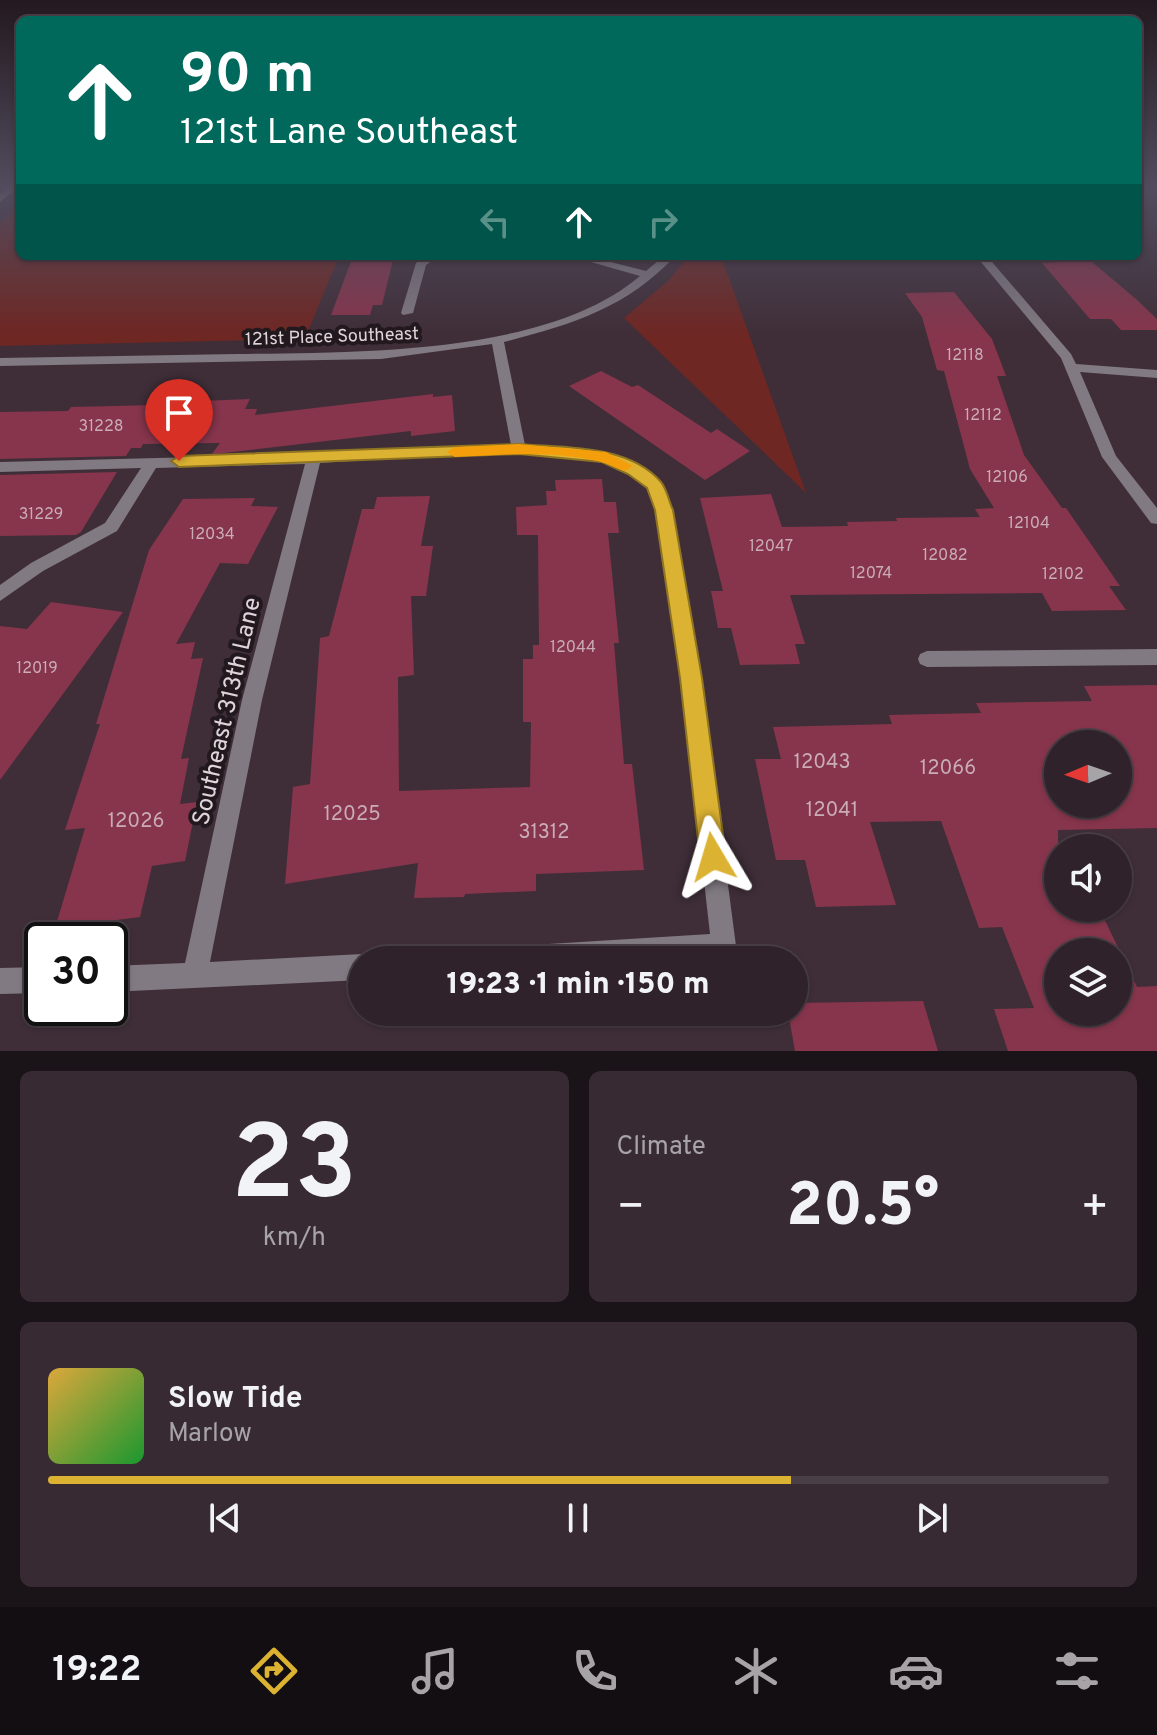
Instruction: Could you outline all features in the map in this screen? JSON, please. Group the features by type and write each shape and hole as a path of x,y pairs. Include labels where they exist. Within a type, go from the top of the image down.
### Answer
{"street":[{"path":"407,313 421,263 427,260"},
{"path":"591,260 649,275"},
{"name":"121st Place Southeast","path":"0,362 381,355 497,340 564,323 626,294 666,260"},
{"path":"985,260 1059,345 1072,368 1109,457 1157,519"},
{"path":"497,340 519,449"},
{"path":"1072,368 1157,374"},
{"path":"0,467 314,459 519,449 606,457 634,470 654,486 664,510 691,678 724,946"},
{"name":"Southeast 313th Lane","path":"195,976 252,700 314,459"},
{"path":"0,594 37,567 111,527 152,462"},
{"path":"927,659 1157,657"},
{"path":"128,978 348,968"},
{"path":"0,981 24,980"}],"shaded area":[{"path":"0,237 16,237 16,260 337,260 305,339 0,346"},
{"path":"686,260 722,260 806,493 624,318 668,281"}],"building":[{"path":"352,260 393,260 382,305 373,305 370,315 331,315"},
{"path":"1090,260 1157,319 1157,330 1121,330 1111,319 1090,319 1042,263"},
{"path":"954,292 992,339 1006,376 997,376 1024,455 1062,508 1066,508 1120,586 1109,586 1126,610 1052,611 1042,593 790,595 805,644 795,644 800,664 740,665 731,628 718,628 711,591 723,591 700,498 771,494 782,527 848,526 847,522 897,521 896,518 980,517 975,509 994,508 970,469 944,371 937,370 922,317 905,293"},
{"path":"601,371 632,387 638,385 711,433 717,429 750,451 705,480 569,386"},
{"path":"433,394 433,397 452,395 455,431 411,436 411,431 212,454 220,443 143,444 141,448 131,448 126,456 0,459 0,412 68,411 71,407 199,404 201,401 250,399 245,409 257,409 255,415"},
{"path":"117,472 81,532 76,535 0,536 0,475"},
{"path":"602,479 604,502 616,502 619,533 608,533 619,643 614,643 624,764 632,764 644,870 536,874 536,891 465,894 464,897 414,898 418,863 285,884 293,787 310,784 320,638 329,636 362,509 374,509 377,497 430,496 421,546 433,546 426,596 411,596 414,675 398,677 399,791 530,787 531,722 523,722 523,659 533,659 533,645 539,645 538,535 517,535 516,507 547,505 546,491 556,491 555,480"},
{"path":"255,498 251,506 278,507 248,564 220,563 176,644 195,642 191,659 203,658 181,759 189,758 180,804 197,802 185,861 152,866 140,917 101,922 57,922 85,828 65,830 100,724 96,724 149,550 183,499"},
{"path":"51,602 123,612 0,780 0,626 27,629"},
{"path":"1157,685 1157,828 1058,830 1058,834 1044,834 1044,922 1106,922 1113,938 1044,938 1044,1026 1132,1026 1132,977 1137,987 1157,986 1157,1051 1008,1051 994,1009 1034,1008 1002,927 979,928 941,821 870,822 896,905 816,907 805,860 776,860 755,759 781,759 773,727 892,724 889,715 981,713 976,703 1092,701 1084,686"},
{"path":"923,1001 938,1051 795,1051 791,1026 808,1026 808,1003"}],"slow traffic":[{"path":"455,452 519,449 562,452 606,457 625,466"}],"route":[{"path":"179,461 314,459 519,449 606,457 634,470 654,486 664,510 691,678 713,857"}]}
